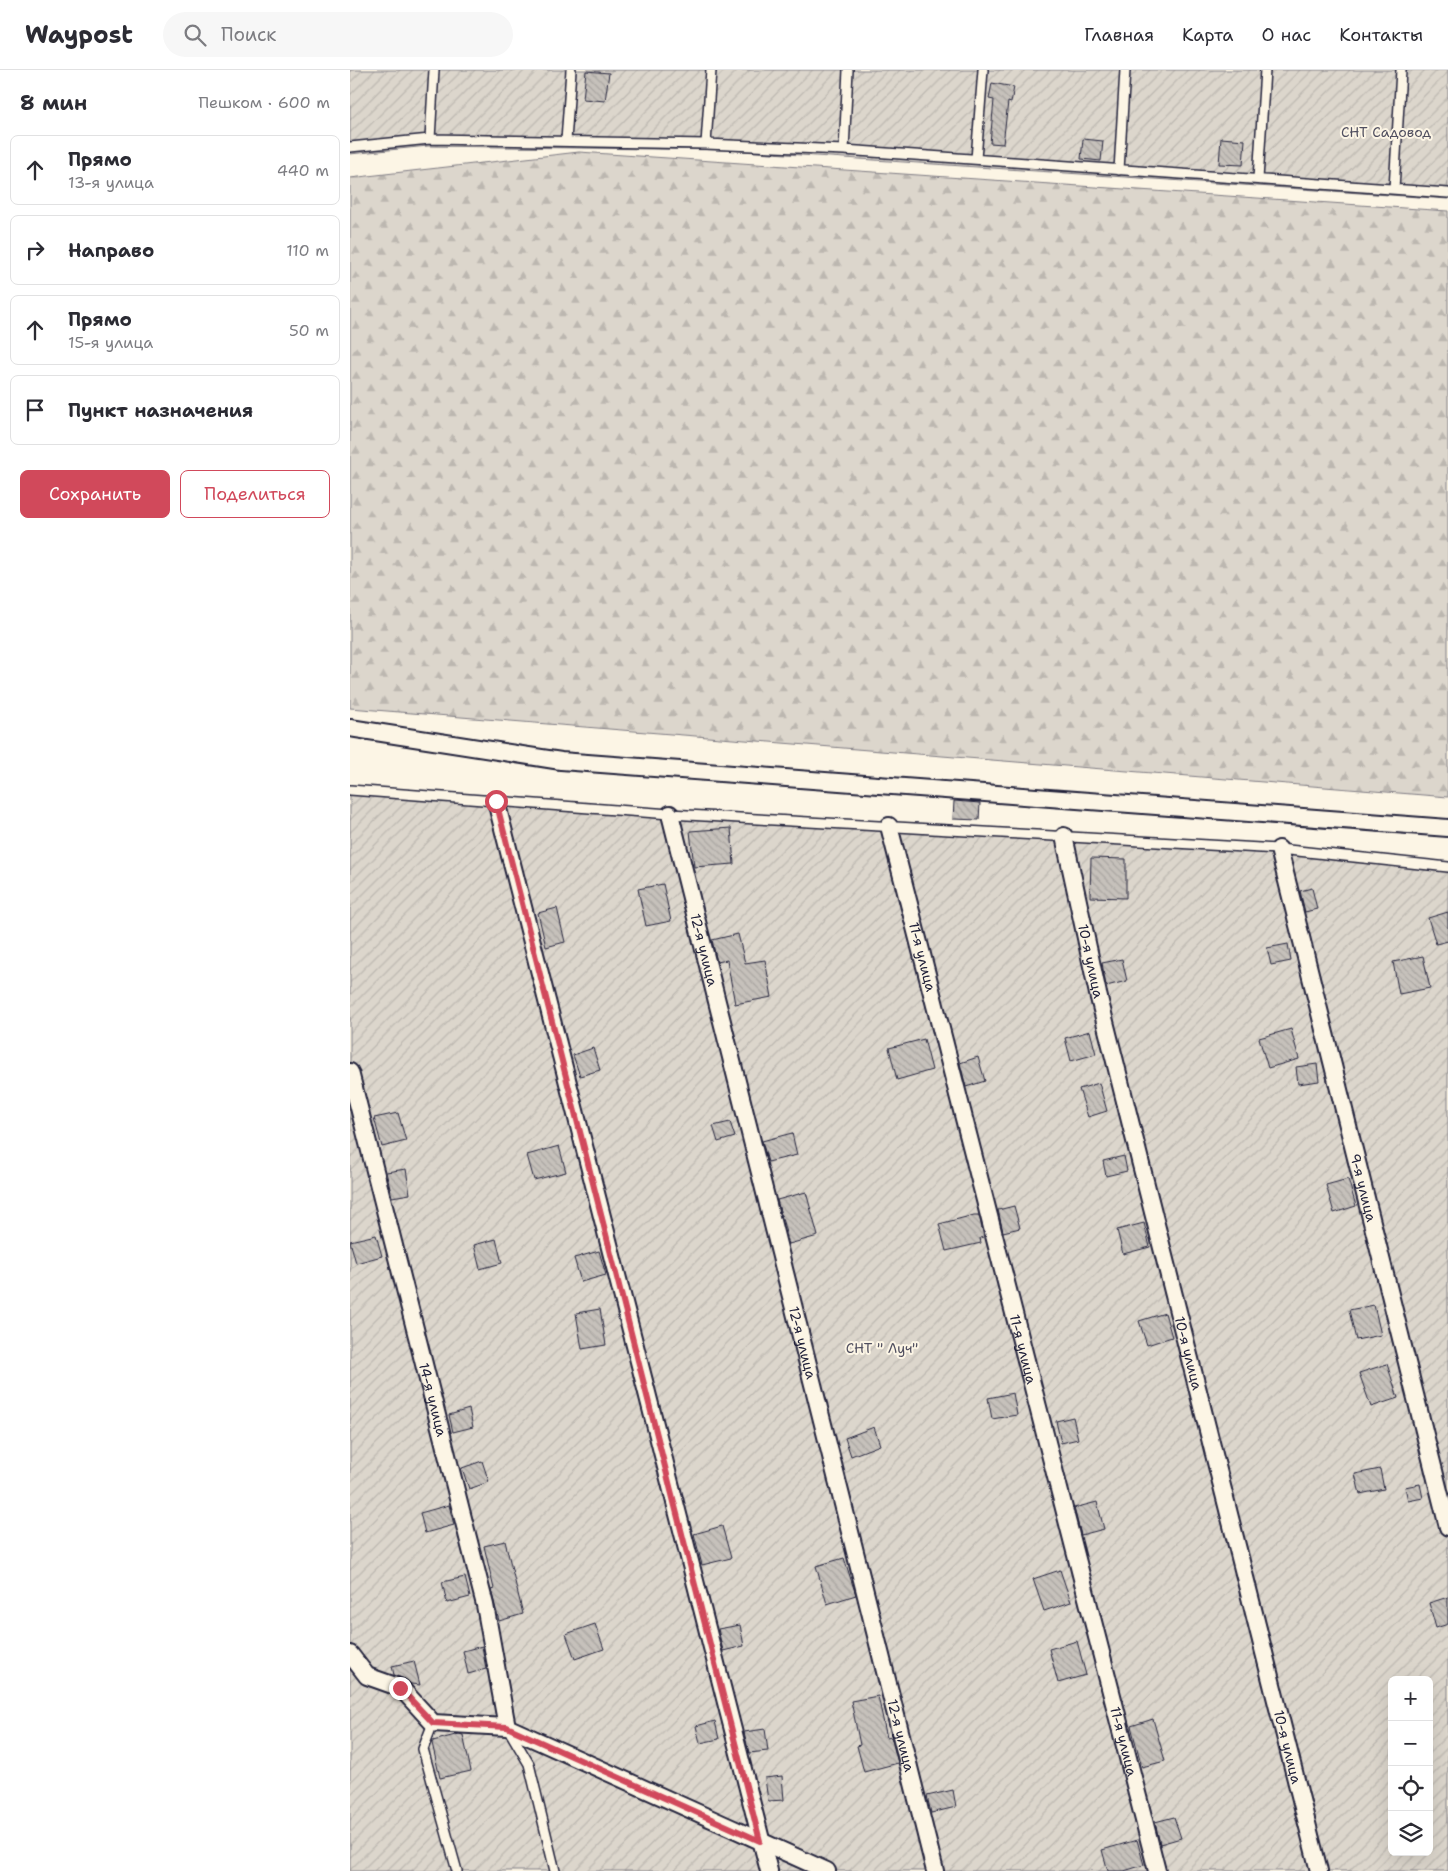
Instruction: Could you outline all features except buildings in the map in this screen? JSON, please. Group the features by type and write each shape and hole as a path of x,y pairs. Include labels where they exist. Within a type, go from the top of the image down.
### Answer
{"street":[{"path":"350,728 561,761 1448,828"},
{"path":"496,801 769,1871"},
{"name":"12-я улица","path":"670,814 935,1871"},
{"name":"11-я улица","path":"889,826 1157,1871"},
{"name":"10-я улица","path":"1064,836 1101,1004 1319,1871"},
{"name":"9-я улица","path":"1279,849 1448,1527"},
{"name":"14-я улица","path":"350,1072 485,1605 507,1727"},
{"path":"350,1654 367,1676 400,1688 433,1723 507,1727 827,1871"}],"lane":[{"path":"430,139 434,70"},
{"path":"566,141 571,70"},
{"path":"706,144 711,70"},
{"path":"844,150 848,70"},
{"path":"976,159 983,70"},
{"path":"1119,170 1125,70"},
{"path":"1258,179 1265,70"},
{"path":"1394,189 1401,70"},
{"path":"350,147 430,139 706,144 844,150 1448,193"},
{"path":"350,790 670,814 1279,849 1448,867"},
{"path":"433,1723 423,1749 458,1871"},
{"path":"507,1727 528,1764 555,1871"}],"green space":[{"name":"СНТ Садовод","path":"350,70 1448,70 1448,199 727,150 428,146 350,154"},
{"path":"579,152 1448,211 1448,797 350,708 350,178"},
{"name":"СНТ \" Луч\"","path":"350,790 1448,864 1448,1871 350,1871"}],"route":[{"path":"400,1688 433,1723 507,1727 760,1841 496,801"}]}
